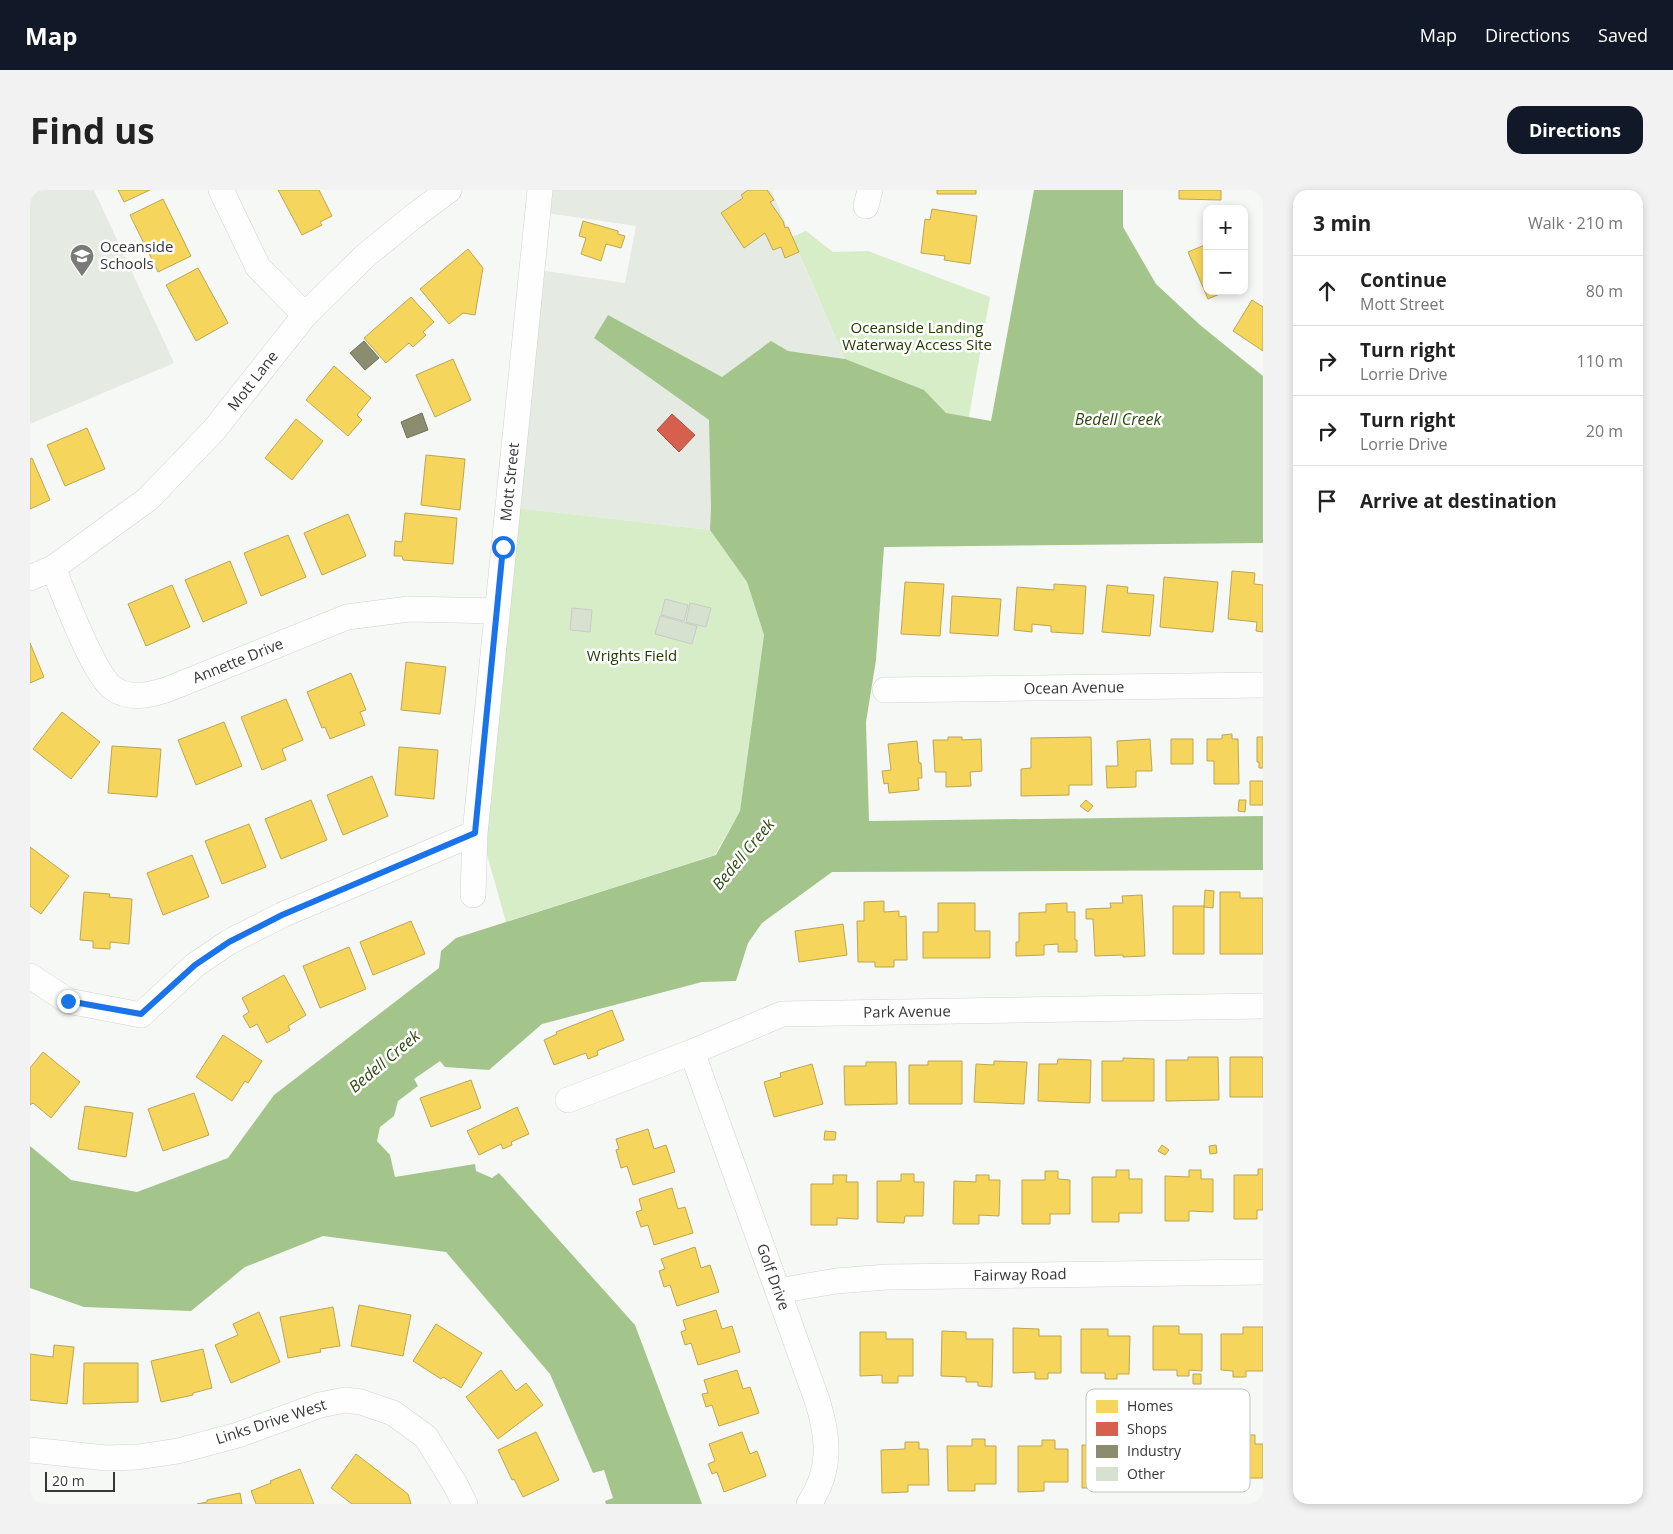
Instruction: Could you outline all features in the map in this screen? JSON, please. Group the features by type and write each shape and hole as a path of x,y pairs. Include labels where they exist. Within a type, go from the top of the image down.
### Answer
{"street":[{"path":"221,190 258,268 305,315"},
{"name":"Mott Lane","path":"30,578 53,568 148,499 214,430 305,315 365,256 449,190"},
{"name":"Mott Street","path":"473,895 475,833 540,190"},
{"name":"Annette Drive","path":"53,568 95,665 113,688 133,696 146,696 166,690 348,617 409,609 497,611"},
{"name":"Ocean Avenue","path":"885,690 1263,685"},
{"path":"30,976 68,1001 141,1014 195,965 229,942 282,915 475,833"},
{"name":"Park Avenue","path":"568,1100 692,1052 782,1014 1263,1006"},
{"name":"Golf Drive","path":"692,1052 826,1429 827,1451 822,1478 818,1491 809,1504"},
{"name":"Fairway Road","path":"778,1291 836,1281 887,1277 1263,1272"},
{"name":"Links Drive West","path":"30,1450 106,1458 138,1457 178,1451 238,1435 320,1404 345,1400 361,1402 394,1413 426,1437 456,1484 465,1504"}],"shaded area":[{"name":"Oceanside Schools","path":"30,190 94,190 174,363 30,424"},
{"path":"551,190 771,190 845,359 788,351 771,342 722,377 608,315 594,338 710,420 710,530 517,508 539,270 625,283 636,226 547,213"}],"green space":[{"name":"Oceanside Landing Waterway Access Site","path":"806,231 833,252 868,251 990,297 967,428 925,425 845,359 792,237"},
{"name":"Wrights Field","path":"517,508 710,530 747,582 764,635 740,811 715,855 506,922 484,844"}],"water":[{"name":"Bedell Creek","path":"1034,190 1123,190 1123,227 1156,284 1200,325 1263,376 1263,543 884,547 876,660 866,722 869,821 1263,816 1263,870 832,872 762,923 748,943 736,981 702,982 542,1024 489,1070 445,1067 440,1061 414,1079 418,1086 398,1101 394,1116 380,1127 377,1141 390,1155 395,1177 475,1164 476,1171 492,1178 499,1173 635,1325 702,1504 606,1504 605,1501 613,1498 604,1470 593,1473 550,1374 446,1252 323,1236 245,1267 191,1311 84,1307 30,1288 30,1146 71,1180 137,1192 228,1158 274,1095 439,968 441,951 456,938 716,855 740,811 764,635 747,582 710,530 709,420 594,338 608,315 722,377 771,341 788,351 845,359 924,390 946,413 991,421"}],"building: Homes":[{"path":"118,190 150,190 124,202"},
{"path":"278,190 319,190 332,216 320,222 322,225 302,235"},
{"path":"748,190 767,190 774,200 770,202 783,221 785,228 788,227 799,252 785,258 781,247 773,250 765,233 744,248 721,213 743,198 741,195"},
{"path":"937,190 976,190 976,194 937,194"},
{"path":"1179,190 1221,190 1221,200 1179,199"},
{"path":"163,199 191,256 158,272 130,215"},
{"path":"932,209 977,216 970,264 944,260 945,256 921,253 925,219 930,220"},
{"path":"583,221 618,231 618,234 625,236 621,248 606,244 601,261 581,254 586,238 579,236"},
{"path":"1203,246 1203,287 1188,252"},
{"path":"468,249 483,268 475,315 463,313 449,324 420,289"},
{"path":"198,268 228,323 196,341 166,285"},
{"path":"1206,295 1218,295 1208,299"},
{"path":"411,297 434,322 423,332 426,335 413,347 409,343 386,363 364,338"},
{"path":"1252,300 1263,307 1263,351 1233,331"},
{"path":"453,359 471,400 435,417 416,375"},
{"path":"334,366 371,398 357,415 362,420 348,436 306,400"},
{"path":"296,419 323,441 292,480 265,458"},
{"path":"87,428 105,469 65,486 47,445"},
{"path":"426,455 465,459 460,510 421,505"},
{"path":"32,458 50,500 30,509 30,459"},
{"path":"405,513 457,518 453,564 403,560 402,556 394,556 395,541 402,542"},
{"path":"348,514 366,556 322,575 304,533"},
{"path":"288,535 306,577 261,596 244,553"},
{"path":"230,561 247,603 203,622 185,580"},
{"path":"1232,571 1255,573 1254,584 1263,585 1263,632 1256,631 1257,622 1228,619"},
{"path":"1164,577 1218,582 1213,632 1160,627"},
{"path":"905,582 944,584 940,636 901,634"},
{"path":"1054,584 1086,586 1083,634 1051,632 1051,626 1032,624 1032,632 1014,630 1017,587 1054,590"},
{"path":"172,585 190,627 146,646 128,604"},
{"path":"1107,585 1128,587 1127,593 1154,595 1150,636 1102,632"},
{"path":"952,596 1001,599 998,636 950,633"},
{"path":"30,643 44,677 30,683"},
{"path":"406,662 446,667 440,714 401,710"},
{"path":"351,673 366,710 360,712 365,725 330,739 325,727 322,728 307,692"},
{"path":"286,699 303,740 282,749 286,760 262,770 241,717"},
{"path":"62,712 100,742 71,779 33,749"},
{"path":"224,722 242,766 196,785 178,740"},
{"path":"1232,734 1232,739 1238,739 1239,784 1214,784 1214,761 1207,761 1207,739 1222,739 1222,735"},
{"path":"948,737 962,737 962,740 981,739 982,771 970,772 971,786 946,787 946,772 935,772 933,740 948,740"},
{"path":"1091,737 1092,785 1069,785 1069,795 1021,796 1021,769 1031,768 1031,738"},
{"path":"1257,737 1263,737 1263,768 1259,768 1259,762 1257,762"},
{"path":"1150,739 1152,771 1136,771 1136,787 1107,788 1106,766 1118,766 1117,741"},
{"path":"1171,739 1193,739 1193,764 1171,764"},
{"path":"917,741 922,778 918,778 919,790 889,793 888,783 884,784 882,771 891,770 888,744"},
{"path":"112,746 161,749 157,797 108,793"},
{"path":"399,747 438,750 434,799 395,795"},
{"path":"372,776 388,816 343,835 327,795"},
{"path":"1250,781 1263,781 1263,805 1250,805"},
{"path":"311,800 327,840 281,859 265,819"},
{"path":"1086,800 1093,806 1088,812 1080,806"},
{"path":"1239,800 1246,800 1245,812 1238,811"},
{"path":"249,824 266,867 222,884 205,841"},
{"path":"30,847 69,876 41,914 30,906"},
{"path":"192,855 209,897 163,915 147,873"},
{"path":"1205,890 1214,891 1213,908 1204,907"},
{"path":"84,892 110,894 109,897 132,899 129,944 110,942 110,949 93,948 93,941 80,940"},
{"path":"1220,892 1240,892 1240,898 1263,898 1263,954 1220,954"},
{"path":"1142,895 1145,956 1095,956 1093,919 1086,919 1086,909 1111,908 1110,903 1123,903 1122,896"},
{"path":"884,901 884,912 899,911 899,917 906,916 907,960 894,960 894,967 875,967 875,962 858,962 857,921 864,921 864,902"},
{"path":"938,903 975,903 975,931 990,931 990,958 923,958 923,932 938,932"},
{"path":"1067,903 1067,912 1075,912 1077,952 1058,952 1058,944 1044,945 1044,955 1016,956 1016,942 1019,942 1019,913 1046,912 1046,904"},
{"path":"1173,906 1204,906 1204,954 1173,954"},
{"path":"411,921 425,954 373,975 360,942"},
{"path":"843,924 847,955 799,962 795,931"},
{"path":"349,947 366,989 320,1008 303,966"},
{"path":"284,975 306,1015 288,1026 290,1030 267,1043 257,1024 250,1028 243,1016 249,1012 242,998"},
{"path":"612,1010 624,1040 597,1051 598,1055 588,1059 586,1053 554,1065 544,1040 557,1034 556,1032"},
{"path":"223,1035 262,1061 248,1083 245,1081 232,1101 196,1077"},
{"path":"43,1052 80,1082 51,1118 33,1103 30,1105 30,1068"},
{"path":"1188,1057 1218,1057 1219,1100 1166,1101 1166,1060 1188,1060"},
{"path":"1230,1057 1262,1057 1263,1097 1230,1097"},
{"path":"1123,1058 1154,1059 1154,1101 1102,1101 1102,1061 1123,1061"},
{"path":"1058,1059 1091,1060 1090,1103 1038,1101 1039,1064 1057,1064"},
{"path":"928,1061 962,1061 962,1104 909,1104 909,1065 928,1065"},
{"path":"994,1061 1027,1062 1024,1104 974,1102 976,1064 994,1065"},
{"path":"866,1062 896,1062 897,1104 845,1105 844,1066 866,1066"},
{"path":"812,1064 823,1104 774,1117 764,1082 781,1077 780,1073"},
{"path":"471,1080 481,1108 431,1127 420,1098"},
{"path":"194,1093 209,1135 163,1151 148,1109"},
{"path":"85,1106 133,1113 126,1157 78,1149"},
{"path":"517,1107 529,1134 511,1142 512,1145 503,1149 501,1144 479,1155 467,1131"},
{"path":"648,1129 654,1149 666,1145 675,1172 633,1185 627,1166 621,1168 616,1150 619,1149 616,1139"},
{"path":"825,1131 836,1132 835,1140 824,1140"},
{"path":"1162,1145 1169,1150 1165,1155 1158,1151"},
{"path":"1216,1145 1217,1153 1210,1154 1209,1146"},
{"path":"1258,1169 1263,1169 1263,1210 1257,1210 1257,1219 1234,1219 1234,1175 1258,1175"},
{"path":"1116,1170 1129,1170 1129,1179 1142,1179 1142,1213 1119,1213 1119,1222 1092,1222 1092,1177 1116,1177"},
{"path":"1189,1170 1201,1170 1201,1179 1213,1179 1213,1212 1189,1211 1189,1221 1165,1221 1165,1176 1189,1177"},
{"path":"1045,1171 1058,1171 1058,1179 1070,1180 1070,1214 1050,1214 1050,1224 1022,1224 1022,1180 1045,1180"},
{"path":"901,1174 914,1174 914,1182 924,1182 923,1216 905,1216 904,1223 877,1222 877,1181 901,1181"},
{"path":"833,1175 847,1175 846,1182 858,1182 858,1219 837,1218 837,1225 811,1225 811,1184 833,1184"},
{"path":"976,1175 989,1175 989,1180 1000,1180 999,1216 979,1215 979,1224 953,1224 954,1181 976,1182"},
{"path":"672,1188 678,1209 685,1207 693,1233 654,1245 648,1225 641,1227 636,1212 642,1210 639,1199"},
{"path":"695,1247 701,1268 710,1265 719,1292 677,1306 670,1285 664,1287 659,1271 665,1269 661,1259"},
{"path":"359,1305 411,1315 403,1356 351,1346"},
{"path":"333,1307 340,1346 320,1349 321,1352 288,1358 280,1317"},
{"path":"716,1310 722,1329 732,1326 740,1352 698,1365 691,1343 685,1345 681,1332 686,1330 683,1320"},
{"path":"259,1312 280,1362 231,1383 215,1345 238,1335 233,1324"},
{"path":"436,1324 482,1353 461,1388 443,1377 441,1379 413,1361"},
{"path":"1153,1326 1179,1326 1179,1334 1202,1334 1202,1371 1189,1370 1189,1376 1177,1376 1177,1370 1153,1370"},
{"path":"1243,1327 1263,1327 1263,1371 1246,1371 1246,1377 1233,1377 1233,1371 1221,1370 1221,1334 1243,1334"},
{"path":"1013,1328 1039,1329 1039,1336 1061,1336 1061,1373 1048,1373 1048,1379 1035,1379 1035,1372 1013,1373"},
{"path":"1081,1329 1108,1329 1108,1336 1130,1336 1129,1374 1117,1374 1117,1379 1105,1379 1105,1373 1081,1373"},
{"path":"942,1331 966,1332 966,1339 993,1339 992,1387 978,1386 978,1382 966,1382 966,1377 941,1376"},
{"path":"860,1332 886,1332 886,1339 913,1339 913,1376 898,1376 898,1383 882,1383 882,1375 860,1376"},
{"path":"54,1345 74,1347 67,1404 30,1400 30,1354 53,1357"},
{"path":"203,1349 212,1388 193,1393 193,1395 161,1402 151,1361"},
{"path":"84,1363 138,1363 138,1402 83,1404"},
{"path":"501,1370 516,1391 526,1383 543,1405 498,1439 466,1397"},
{"path":"737,1370 743,1389 750,1387 759,1413 719,1426 712,1405 706,1407 702,1394 708,1393 704,1380"},
{"path":"1193,1374 1201,1374 1201,1384 1193,1384"},
{"path":"536,1432 559,1480 523,1497 514,1479 512,1480 498,1450"},
{"path":"742,1432 750,1454 757,1451 766,1476 724,1492 717,1472 712,1474 708,1464 715,1461 709,1444"},
{"path":"1250,1435 1255,1435 1255,1444 1263,1444 1263,1478 1250,1478"},
{"path":"972,1439 985,1439 985,1446 996,1446 996,1484 975,1484 975,1491 948,1491 947,1446 972,1446"},
{"path":"1042,1440 1055,1440 1055,1449 1068,1449 1068,1482 1044,1482 1044,1491 1018,1492 1018,1446 1042,1446"},
{"path":"905,1442 919,1442 919,1449 928,1449 929,1485 908,1485 908,1492 882,1493 881,1450 905,1449"},
{"path":"1082,1445 1086,1445 1086,1488 1082,1488"},
{"path":"356,1454 408,1494 411,1504 352,1504 331,1488"},
{"path":"300,1469 314,1504 256,1504 251,1491"},
{"path":"240,1493 242,1504 197,1504 207,1502 207,1500"}],"building: Shops":[{"path":"672,414 695,435 679,452 657,430"}],"building: Industry":[{"path":"364,341 379,358 365,370 350,353"},
{"path":"422,413 428,430 407,438 401,422"}],"building: Other":[{"path":"665,599 688,605 684,621 661,615"},
{"path":"690,603 711,608 706,627 686,622"},
{"path":"572,608 592,610 590,632 570,630"},
{"path":"660,616 697,626 692,644 655,634"}],"place":[{"name":"Oceanside Schools","path":"82,277"}],"route":[{"path":"68,1001 141,1014 195,965 229,942 282,915 475,833 503,547"}]}
